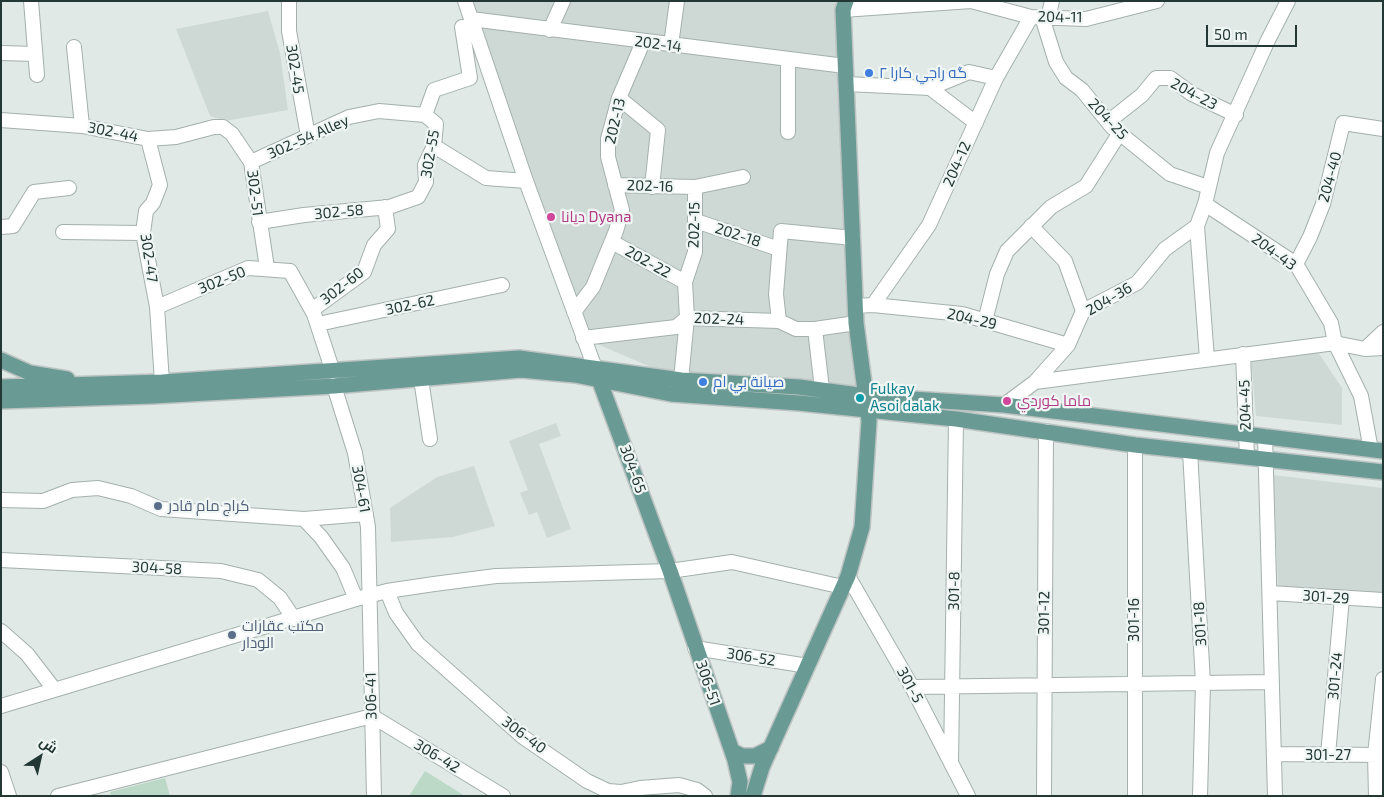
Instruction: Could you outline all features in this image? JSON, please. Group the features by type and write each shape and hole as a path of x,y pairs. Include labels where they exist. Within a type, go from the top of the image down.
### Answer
{"main road":[{"path":"753,796 771,748 846,582 862,527 869,427 856,323 844,6"},
{"path":"1,401 134,397 333,379 519,358 598,374 672,394 799,403 1004,405 1377,451"},
{"path":"1,360 21,370 50,377 143,382"},
{"path":"1,387 143,382 421,379 520,370 575,375 598,374 822,389 866,403 956,420 1046,431 1135,445 1383,472"},
{"name":"304-65","path":"598,374 670,571"},
{"name":"306-51","path":"670,571 732,751 739,775 738,796"},
{"path":"732,751 742,756 755,756 771,748"}],"street":[{"path":"31,1 37,75"},
{"name":"302-45","path":"289,1 289,31 308,136"},
{"path":"425,114 434,90 470,78 465,1"},
{"path":"550,30 563,1"},
{"path":"671,45 677,1"},
{"name":"204-11","path":"844,6 971,1 1040,17 1086,19 1152,2"},
{"path":"1040,17 1052,1"},
{"path":"1207,358 1196,226 1205,204 1217,154 1236,116 1268,40 1288,1"},
{"name":"204-12","path":"873,305 896,276 929,225 996,78 1040,17"},
{"name":"204-25","path":"1040,17 1056,62 1066,78 1082,90 1119,134 1170,174 1208,187"},
{"path":"466,23 598,374"},
{"name":"202-14","path":"466,23 550,30 845,66"},
{"name":"202-13","path":"574,312 593,287 612,242 622,210 608,157 608,139 619,98 643,42"},
{"path":"74,47 82,126"},
{"path":"1,53 35,54"},
{"path":"788,60 788,132"},
{"path":"846,84 930,88 969,72 996,78"},
{"name":"204-23","path":"1108,122 1142,94 1156,78 1170,78 1192,94 1236,116"},
{"path":"930,88 976,123"},
{"path":"619,98 658,130 652,187"},
{"name":"302-54 Alley","path":"251,162 349,117 379,111 425,114"},
{"name":"302-55","path":"418,197 426,182 425,165 434,146 436,124 425,114"},
{"name":"302-44","path":"1,120 82,126 148,139 176,137 214,127 223,127"},
{"name":"204-40","path":"1296,264 1310,238 1323,204 1343,124 1383,129"},
{"name":"302-51","path":"223,127 232,134 251,162 267,268"},
{"path":"985,321 997,274 1007,251 1051,207 1086,186 1119,134"},
{"name":"302-47","path":"148,139 160,185 153,203 146,211 143,233 157,307 162,382"},
{"path":"434,146 486,178 526,181"},
{"name":"202-16","path":"616,185 695,187 743,177"},
{"name":"202-15","path":"681,380 687,318 685,282 695,252 695,187"},
{"path":"1,227 13,226 34,192 69,188"},
{"name":"302-58","path":"259,222 304,215 385,208 418,197"},
{"name":"204-43","path":"1205,204 1296,264 1331,323 1335,343"},
{"name":"302-60","path":"312,310 364,272 374,244 388,229 385,208"},
{"name":"202-18","path":"696,221 779,249"},
{"path":"1031,226 1066,261 1083,311"},
{"name":"204-36","path":"1004,405 1035,382 1068,346 1083,311 1137,283 1165,249 1196,226"},
{"path":"779,321 776,294 781,231 853,238"},
{"path":"63,232 143,233"},
{"name":"202-22","path":"612,242 685,282"},
{"name":"302-50","path":"157,307 248,268 290,270"},
{"name":"304-61","path":"290,270 318,324 355,453 368,526 363,598"},
{"name":"302-62","path":"318,324 502,285"},
{"name":"204-29","path":"855,306 873,305 962,314 1068,346"},
{"name":"202-24","path":"584,338 676,327 687,318 779,321 796,329 815,329 856,323"},
{"path":"815,329 822,389"},
{"path":"1365,349 1383,332"},
{"path":"1035,382 1207,358 1335,343 1365,349 1383,348"},
{"path":"1335,343 1361,396 1377,451"},
{"name":"204-45","path":"1243,354 1247,457"},
{"path":"421,379 430,439"},
{"name":"301-8","path":"951,763 956,420"},
{"name":"301-12","path":"1044,796 1043,683 1046,431"},
{"path":"1264,436 1275,796"},
{"name":"301-16","path":"1135,445 1135,796"},
{"name":"301-18","path":"1190,451 1203,683 1200,796"},
{"path":"1,500 43,501 72,490 98,488 130,496 161,509 304,519 366,514"},
{"path":"304,519 321,537 363,598"},
{"name":"304-58","path":"1,560 221,571 258,580 280,598 294,619"},
{"path":"1,706 387,591 496,576 670,571 732,562 846,582"},
{"name":"301-5","path":"846,582 912,686 968,796"},
{"name":"306-40","path":"387,591 396,614 418,644 523,736 588,782 609,793 679,785 697,790 705,796"},
{"name":"301-29","path":"1270,593 1383,600"},
{"name":"306-41","path":"363,598 372,716 374,796"},
{"name":"301-24","path":"1328,755 1342,598"},
{"path":"1,632 27,654 54,689"},
{"name":"306-52","path":"695,648 808,666"},
{"path":"1376,796 1383,678"},
{"path":"912,686 1043,683 1272,682"},
{"path":"58,796 372,716"},
{"name":"306-42","path":"372,716 503,796"},
{"name":"301-27","path":"1274,754 1379,755"},
{"path":"1,772 9,796"}],"shaded area":[{"path":"465,1 846,1 866,396 681,380 583,338"},
{"path":"268,11 280,53 288,110 225,121 210,116 176,29"},
{"path":"1318,352 1342,388 1342,425 1256,416 1251,358"},
{"path":"556,423 561,436 539,444 571,529 547,538 537,512 529,515 520,493 528,490 509,441"},
{"path":"474,466 495,526 453,537 391,542 390,508 437,477"},
{"path":"1273,475 1383,488 1383,594 1278,587"}],"green space":[{"path":"425,771 465,796 409,796"},
{"path":"165,778 170,796 111,796 110,792"}],"place":[{"name":"گه راجي كارا ٢","path":"869,73"},
{"name":"دیانا Dyana","path":"551,217"},
{"name":"صيانة بي ام","path":"703,382"},
{"name":"Fulkay Asoi dalak","path":"860,398"},
{"name":"ماما كوردي","path":"1007,401"},
{"name":"کراج مام قادر","path":"158,506"},
{"name":"مكتب عقارات الودار","path":"232,635"}]}
